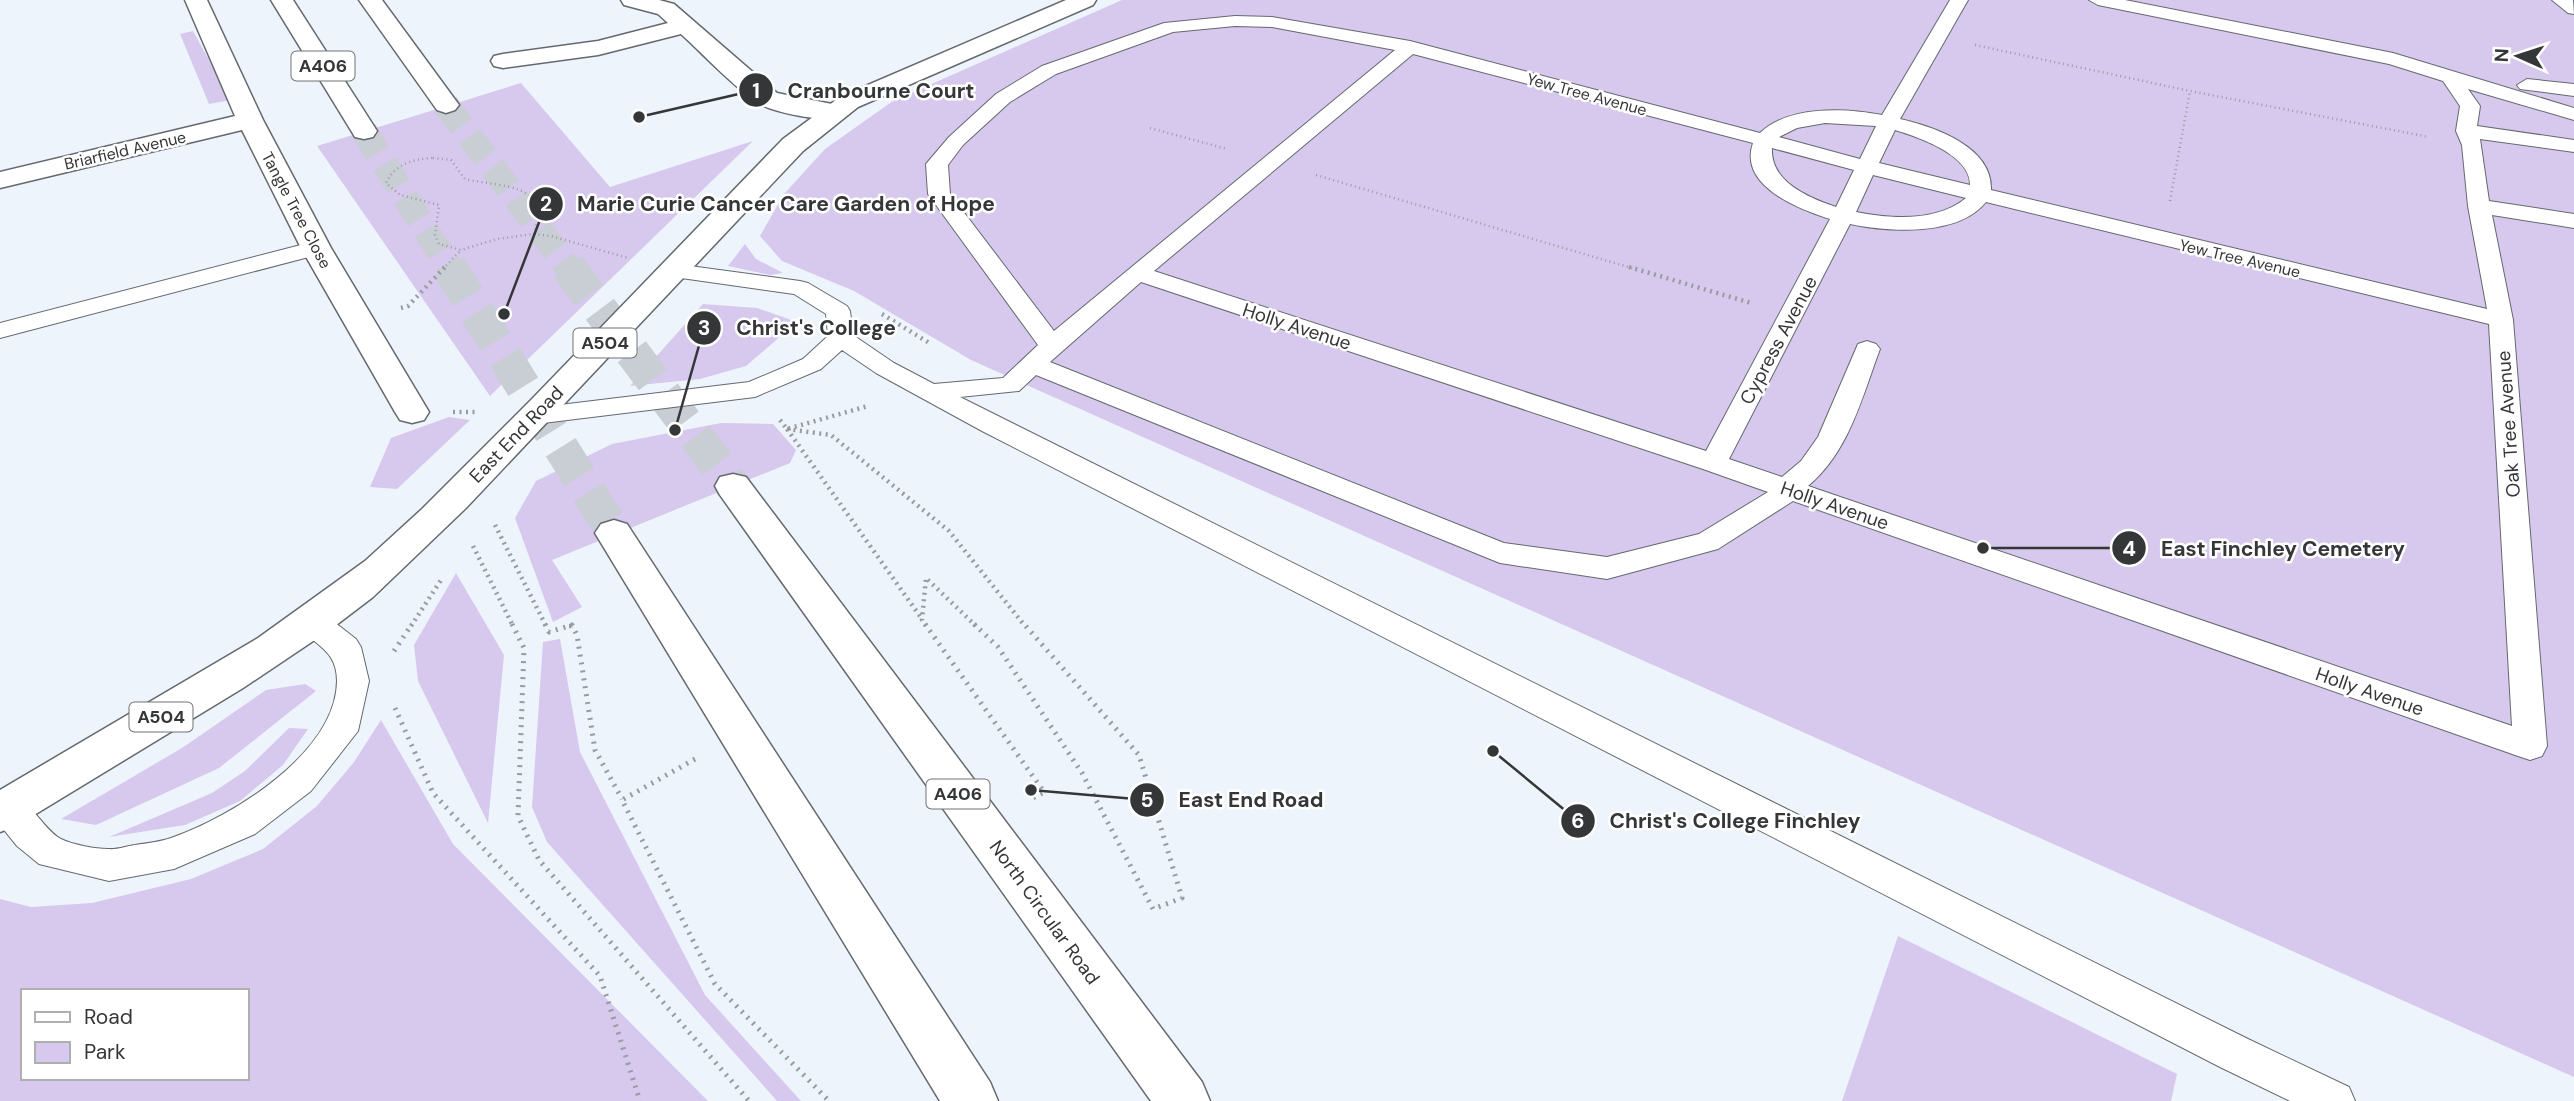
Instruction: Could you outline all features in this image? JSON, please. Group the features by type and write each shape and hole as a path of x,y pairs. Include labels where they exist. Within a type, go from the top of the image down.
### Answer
{"main road":[{"name":"Tangle Tree Close","path":"196,0 250,120 316,248 412,412"},
{"name":"A406","path":"282,0 364,131"},
{"path":"370,0 446,105"},
{"path":"632,0 666,9 768,98 794,106 833,112"},
{"name":"East End Road","path":"3,810 226,679 313,622 360,586 420,533 675,271 793,145 833,112 870,92 1085,0"},
{"path":"503,61 598,48 686,26"},
{"name":"Briarfield Avenue","path":"0,180 250,120"},
{"name":"North Circular Road","path":"733,486 1184,1101"},
{"path":"614,533 971,1101"}],"lane":[{"path":"1888,122 1959,0"},
{"path":"2098,0 2393,60 2574,114"},
{"path":"2561,0 2574,9"},
{"name":"Yew Tree Avenue","path":"1042,355 939,194 937,164 956,141 1003,98 1049,69 1123,41 1170,27 1235,21 1272,22 1410,47 1763,141 2501,320"},
{"path":"931,392 1010,385 1136,273 1410,47"},
{"path":"2450,77 2574,90"},
{"path":"2450,77 2469,128 2574,146"},
{"path":"1825,117 1857,117 1888,122 1931,136 1950,145 1971,161 1981,178 1979,195 1967,209 1915,223 1879,222 1843,216 1810,205 1783,190 1765,173 1758,156 1763,141 1776,129 1798,121 1825,117"},
{"name":"Cypress Avenue","path":"1713,463 1843,216 1888,122"},
{"name":"Oak Tree Avenue","path":"2469,128 2479,206 2501,320 2530,746"},
{"path":"2479,206 2574,221"},
{"path":"0,331 316,248"},
{"path":"675,271 800,288 838,311 841,338 885,368 2221,1047 2334,1101"},
{"name":"Holly Avenue","path":"1136,273 1713,463 2530,746"},
{"path":"535,416 755,389 812,364 841,338"},
{"path":"1042,355 1500,553 1607,568 1708,542 1781,497 1786,488 1815,463 1833,432 1867,349"},
{"path":"3,810 52,853 109,865 174,854 242,823 299,781 341,731 354,681 345,647 313,622"}],"path":[{"path":"1939,38 2190,91 2469,128"},
{"path":"2162,239 2190,91"},
{"path":"1150,128 1792,315"},
{"path":"461,250 440,245 434,239 439,205 399,195 389,189 387,177 394,170 416,160 444,158 452,160 465,179 529,194 539,205 541,217 534,234"},
{"path":"360,323 408,306 461,250 497,239 534,234 551,236 630,258"},
{"path":"755,389 787,429 1044,792 980,824"},
{"path":"787,429 870,405 931,392"},
{"path":"787,429 831,435 949,531 1046,652 1139,755 1182,898 1153,909 1082,773 998,647 926,578 922,620"},
{"path":"495,526 549,632 572,625 577,635 595,750 715,984 829,1101"},
{"path":"473,546 524,648 518,816 539,860 749,1101"},
{"path":"387,662 446,572"},
{"path":"390,698 433,793 600,976 640,1101"},
{"path":"622,800 739,734"}],"green space":[{"path":"1122,0 2574,0 2574,1077 971,360 854,291 782,261 760,236 784,194 825,149 893,101"},
{"path":"193,31 231,100 209,104 180,34"},
{"path":"521,83 610,187 753,141 490,396 317,146"},
{"path":"745,244 756,259 783,273 770,275 728,266"},
{"path":"703,304 757,308 797,322 746,366 700,379 630,386"},
{"path":"449,417 470,420 397,489 370,487 391,438"},
{"path":"721,423 773,424 796,450 790,463 552,560 582,607 553,622 515,518 536,481 612,444"},
{"path":"456,573 504,655 488,823 418,681 414,645"},
{"path":"560,639 580,752 705,995 801,1101 777,1101 547,842 532,807 543,642"},
{"path":"305,684 316,691 219,768 96,825 61,819 182,748 266,690"},
{"path":"381,720 453,844 708,1101 0,1101 0,899 31,907 92,903 191,879 263,849 317,806 354,762"},
{"path":"289,728 308,729 283,765 240,801 185,825 109,837 212,793 245,771"},
{"path":"1898,936 2177,1074 2171,1101 1842,1101"}],"tunnel":[{"path":"446,105 569,269"},
{"path":"364,131 450,269"},
{"path":"449,267 614,533"},
{"path":"568,267 733,486"}],"place":[{"name":"Cranbourne Court","path":"639,117"},
{"name":"Marie Curie Cancer Care Garden of Hope","path":"504,314"},
{"name":"Christ's College","path":"675,430"},
{"name":"East Finchley Cemetery","path":"1983,548"},
{"name":"Christ's College Finchley","path":"1493,751"},
{"name":"East End Road","path":"1031,790"}]}
